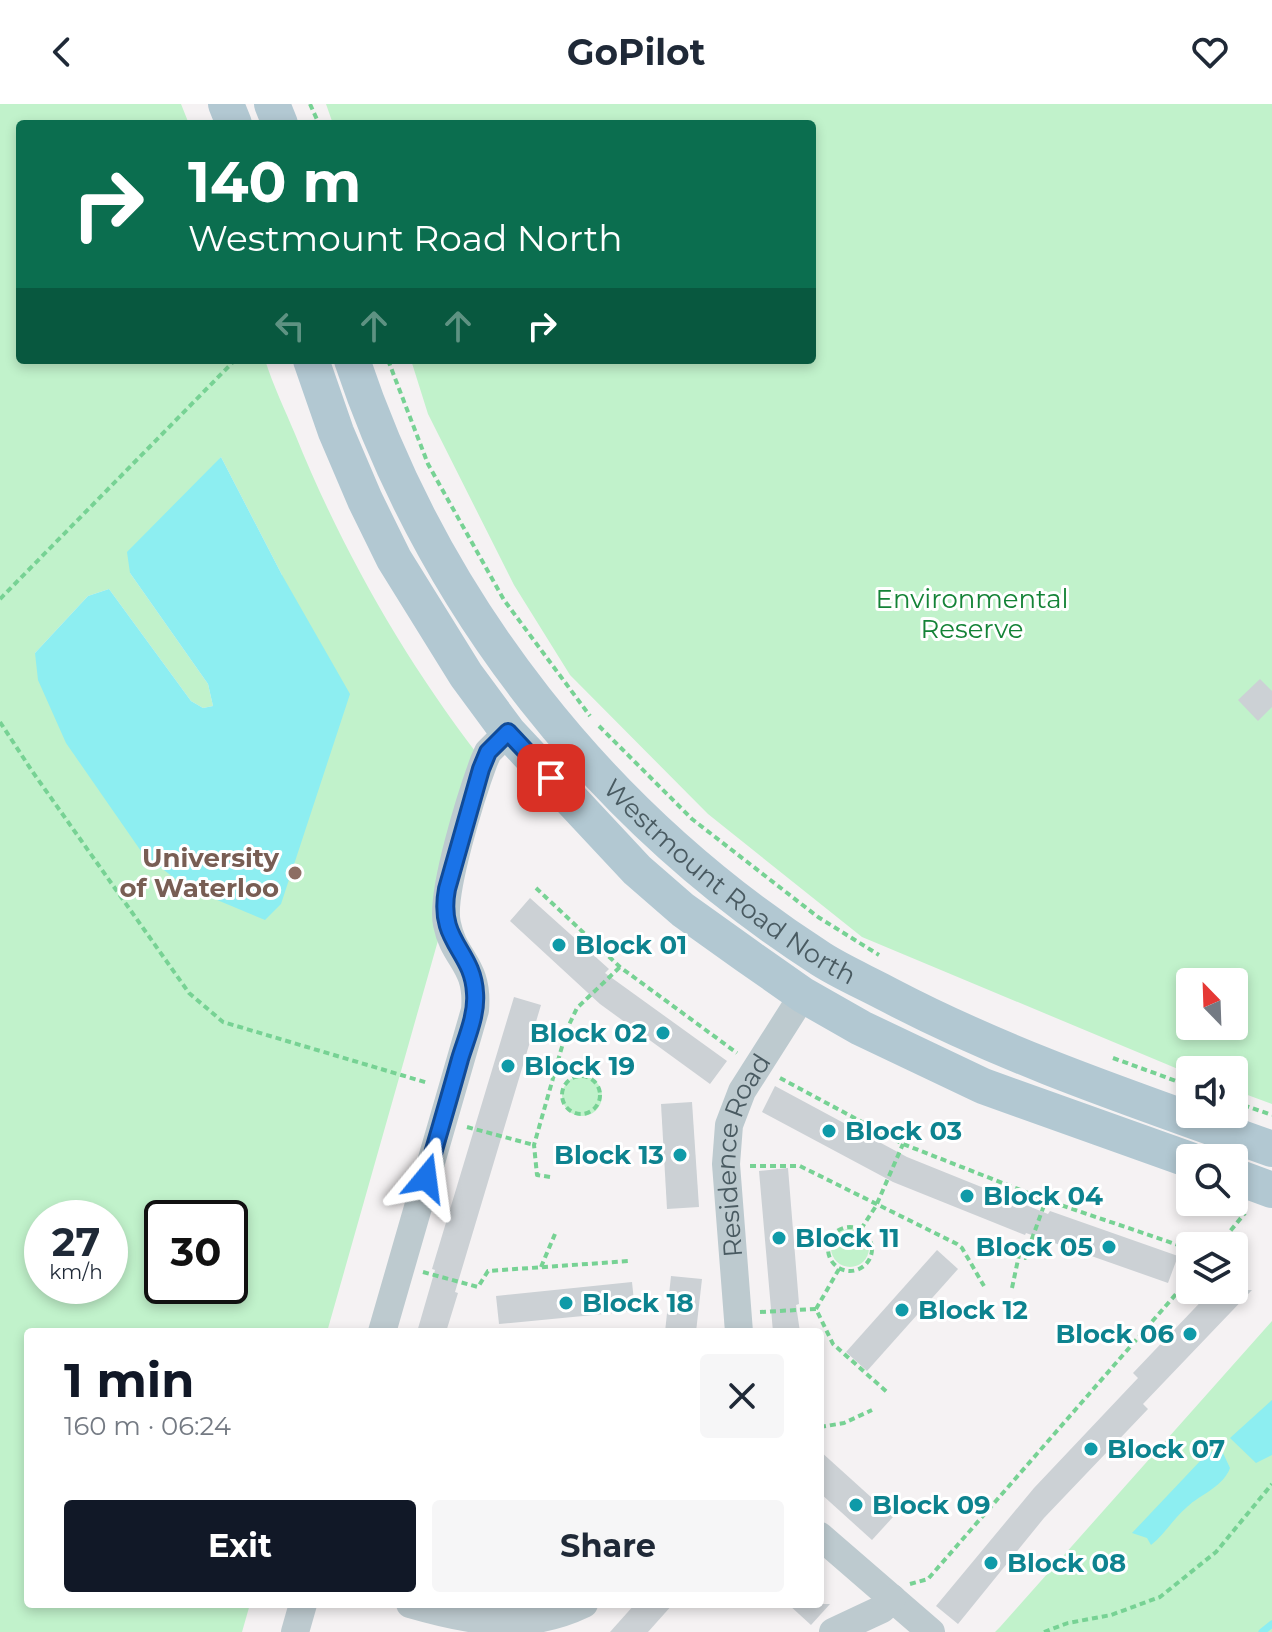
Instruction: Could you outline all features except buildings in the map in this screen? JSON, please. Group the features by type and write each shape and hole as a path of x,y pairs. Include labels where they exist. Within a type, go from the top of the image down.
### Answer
{"main road":[{"name":"Westmount Road North","path":"312,364 336,432 394,559 466,675 508,732 648,880 683,910 803,995 861,1028 983,1086 1176,1155"},
{"name":"Westmount Road North","path":"353,364 376,425 414,510 454,582 510,668 570,743 625,798 738,900 823,960 937,1020 1052,1069 1272,1149"},
{"path":"1248,1181 1272,1190"}],"street":[{"path":"383,1328 475,1010 476,995 468,965 448,930 446,897 484,761 488,752 508,732"},
{"name":"Residence Road","path":"738,1323 726,1164 729,1125 742,1091 803,995"},
{"path":"824,1539 931,1632"},
{"path":"833,1632 882,1609 888,1595"},
{"path":"295,1632 302,1608"},
{"path":"424,1608 482,1625 509,1629 536,1627 577,1608"}],"path":[{"path":"0,599 231,364"},
{"path":"390,364 428,464 496,586 595,722 692,819 818,917 881,957"},
{"path":"0,722 189,993 223,1022 452,1090"},
{"path":"536,888 620,967 742,1056"},
{"path":"550,1177 537,1175 534,1145 567,1029 577,1008 620,967"},
{"path":"1104,1055 1176,1081"},
{"path":"771,1073 903,1144 1046,1200 1176,1244"},
{"path":"579,1076 591,1078 598,1084 600,1100 588,1114 574,1114 563,1103 563,1088 579,1076"},
{"path":"551,1086 563,1088"},
{"path":"1248,1107 1272,1115"},
{"path":"443,1120 534,1145"},
{"path":"861,1229 876,1206 903,1144"},
{"path":"740,1167 800,1166 957,1244 984,1286"},
{"path":"1012,1288 1019,1255 1025,1258 1046,1200"},
{"path":"1229,1232 1243,1216"},
{"path":"847,1226 861,1229 871,1241 871,1256 867,1263 854,1271 839,1269 829,1259 830,1238 834,1232 847,1226"},
{"path":"541,1267 555,1234"},
{"path":"401,1266 478,1287 488,1271 629,1261"},
{"path":"738,1323 816,1309 839,1269"},
{"path":"888,1595 928,1579 1176,1294"},
{"path":"816,1309 833,1344 887,1392"},
{"path":"824,1426 844,1423 872,1410"},
{"path":"1044,1632 1068,1623 1111,1615 1160,1597 1216,1552 1272,1484"}],"green space":[{"path":"0,104 181,104 187,120 16,120 16,364 266,364 313,477 353,560 424,680 478,755 433,900 441,930 328,1328 24,1328 24,1608 249,1608 242,1632 0,1632","holes":["221,457 282,575 143,854 35,653 88,596 109,589 191,701 203,708 213,706 208,684 130,573"]},
{"name":"Environmental Reserve","path":"326,104 1272,104 1272,1104 1248,1095 1248,1056 1176,1056 1176,1068 862,937 708,814 570,675 514,585 428,414 412,364 816,364 816,120 332,120"},
{"path":"582,1076 596,1082 602,1096 596,1110 582,1116 568,1110 562,1096 568,1082"},
{"path":"850,1229 864,1234 869,1248 864,1262 850,1267 836,1262 831,1248 836,1234"},
{"path":"1272,1321 1272,1632 995,1632 1000,1627"}],"water":[{"path":"221,457 282,575 350,694 281,904 265,920 186,887 143,854 66,743 38,680 35,653 88,596 109,589 191,701 203,708 213,706 208,684 130,573 127,552"},
{"path":"1272,1400 1272,1455 1256,1463 1230,1438"},
{"path":"1214,1450 1223,1453 1230,1468 1227,1475 1177,1516 1151,1545 1147,1538 1132,1533 1202,1459"}],"waterway":[{"path":"1262,1632 1272,1624"}],"place":[{"name":"University of Waterloo","path":"295,873"},
{"name":"Block 01","path":"559,945"},
{"name":"Block 02","path":"663,1033"},
{"name":"Block 19","path":"508,1066"},
{"name":"Block 03","path":"829,1131"},
{"name":"Block 13","path":"680,1155"},
{"name":"Block 04","path":"967,1196"},
{"name":"Block 11","path":"779,1238"},
{"name":"Block 05","path":"1109,1247"},
{"name":"Block 18","path":"566,1303"},
{"name":"Block 12","path":"902,1310"},
{"name":"Block 06","path":"1190,1334"},
{"name":"Block 07","path":"1091,1449"},
{"name":"Block 09","path":"856,1505"},
{"name":"Block 08","path":"991,1563"}],"route":[{"path":"426,1178 475,1010 473,979 451,937 445,907 447,889 481,769 488,752 508,732 551,778"}]}
